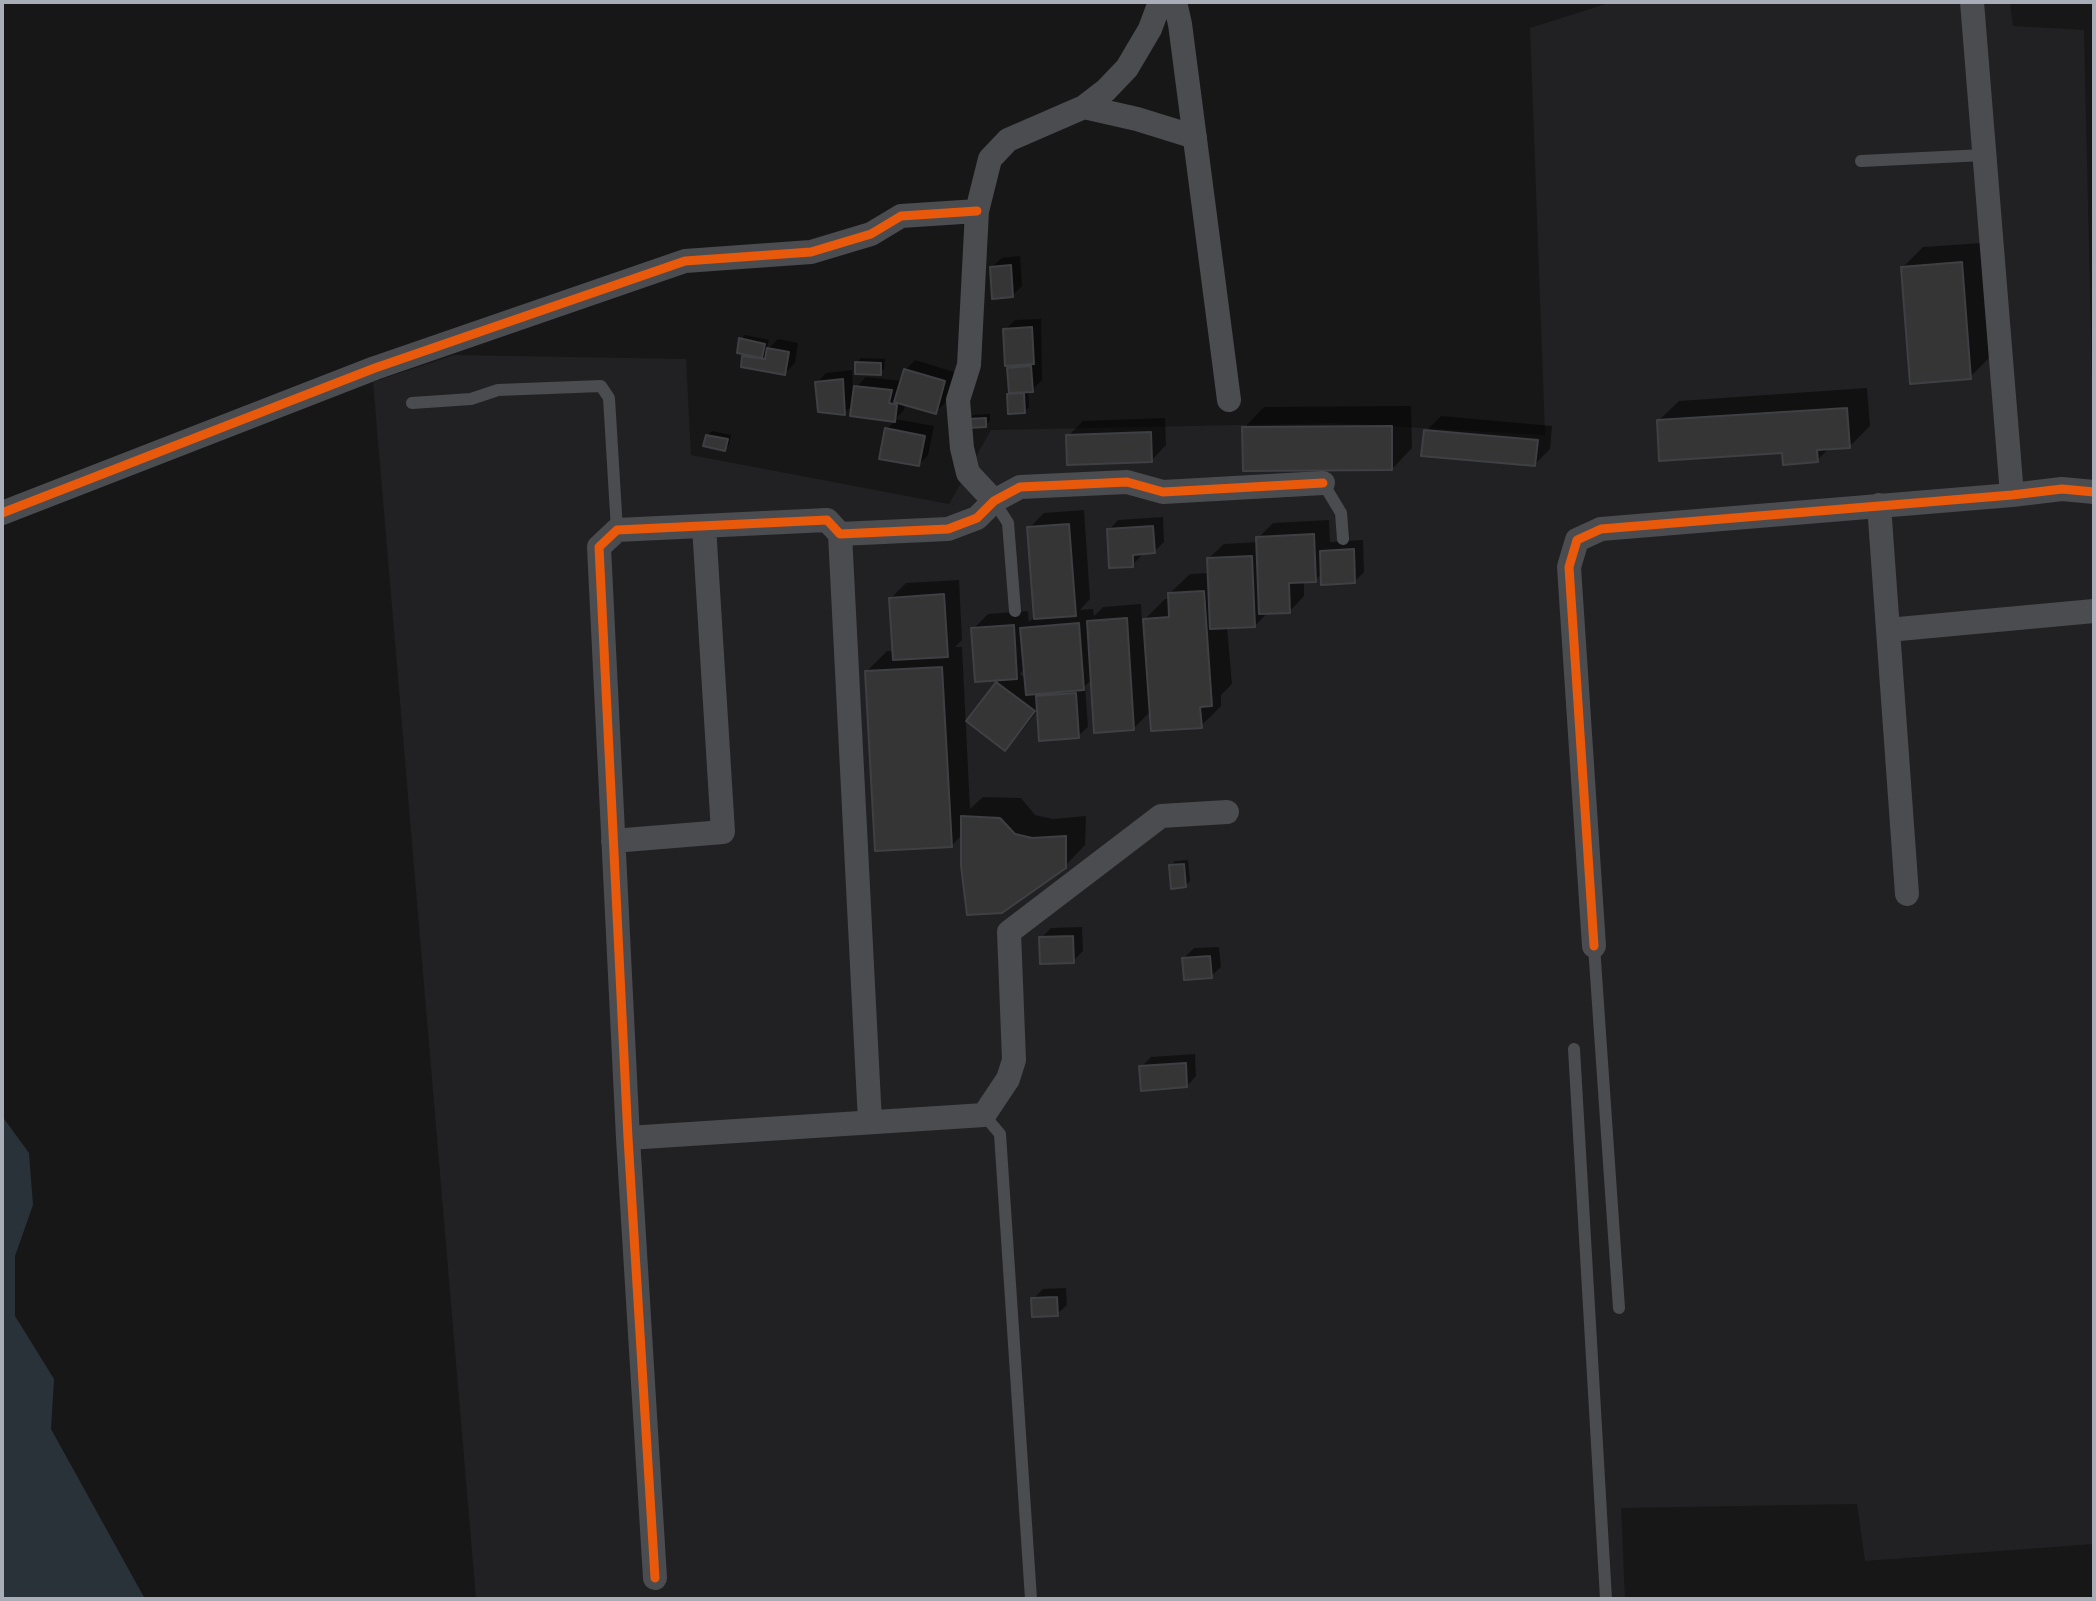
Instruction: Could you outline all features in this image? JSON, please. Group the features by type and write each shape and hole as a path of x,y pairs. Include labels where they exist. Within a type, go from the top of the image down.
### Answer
{"street":[{"path":"994,500 968,473 962,448 958,400 969,365 977,211 990,159 1008,140 1084,107 1106,90 1127,68 1150,29 1160,2"},
{"path":"1175,2 1228,400"},
{"path":"1972,2 2012,495"},
{"path":"1084,107 1195,137"},
{"path":"2,513 374,368 685,261 811,251 871,234 901,216 977,211"},
{"path":"841,534 948,529 976,518 994,500 1020,486 1128,482 1163,492 1323,483"},
{"path":"1594,946 1569,567 1577,540 1601,529 2062,489 2094,492"},
{"path":"1879,505 1908,894"},
{"path":"654,1578 628,1138 599,547 617,530 827,520 841,534 870,1122"},
{"path":"613,841 723,832 704,526"},
{"path":"1888,630 2094,611"},
{"path":"628,1138 984,1115 1008,1079 1014,1060 1009,932 1161,816 1227,812"}],"lane":[{"path":"1861,161 1984,155"},
{"path":"412,403 471,399 498,390 601,386 609,398 617,530"},
{"path":"1323,483 1341,513 1343,539"},
{"path":"994,500 1008,523 1015,611"},
{"path":"1594,946 1619,1308"},
{"path":"1574,1049 1606,1599"},
{"path":"984,1115 1000,1134 1031,1599"}],"shaded area":[{"path":"1612,2 2010,2 2013,26 2084,30 2094,469 2094,1544 1865,1561 1857,1504 1621,1508 1625,1599 476,1599 373,382 454,355 686,359 691,455 949,504 991,430 1335,423 1545,435 1530,28"},
{"path":"2,1116 29,1153 33,1205 15,1256 15,1316 54,1379 51,1429 145,1599 2,1599"}],"building":[{"path":"1962,262 1971,379 1910,384 1901,267"},
{"path":"1011,265 1013,297 992,299 990,267"},
{"path":"1032,327 1034,364 1005,366 1003,329"},
{"path":"739,338 765,344 762,358 737,353"},
{"path":"767,348 789,352 785,375 741,367 742,356 765,359"},
{"path":"855,362 881,363 881,375 855,374"},
{"path":"1031,366 1033,392 1009,393 1007,368"},
{"path":"904,369 945,381 936,414 894,402"},
{"path":"843,379 845,415 818,412 815,382"},
{"path":"854,386 892,390 889,403 897,405 895,422 850,416"},
{"path":"1024,393 1025,413 1008,414 1007,394"},
{"path":"1847,408 1850,448 1817,450 1818,462 1783,465 1782,453 1659,461 1657,420"},
{"path":"986,418 986,427 967,428 967,419"},
{"path":"1392,426 1392,470 1243,471 1242,427"},
{"path":"885,428 925,436 919,466 879,459"},
{"path":"1424,430 1538,440 1535,466 1421,456"},
{"path":"1151,432 1152,462 1067,465 1066,435"},
{"path":"706,435 728,439 725,451 703,446"},
{"path":"1069,524 1076,616 1034,619 1027,527"},
{"path":"1153,526 1155,553 1133,555 1133,567 1109,568 1107,529"},
{"path":"1314,534 1316,582 1289,583 1290,613 1259,614 1256,537"},
{"path":"1354,549 1355,583 1321,585 1320,551"},
{"path":"1252,556 1255,627 1210,629 1207,558"},
{"path":"1204,591 1212,706 1200,707 1202,728 1151,731 1143,619 1169,617 1168,593"},
{"path":"944,594 948,657 893,660 889,598"},
{"path":"1127,618 1134,730 1094,733 1087,621"},
{"path":"1079,623 1084,690 1026,695 1020,628"},
{"path":"1014,625 1017,679 975,682 971,628"},
{"path":"942,667 952,847 875,851 865,671"},
{"path":"996,682 1035,711 1005,751 966,721"},
{"path":"1076,693 1079,738 1039,741 1036,696"},
{"path":"961,816 1000,818 1015,834 1032,838 1066,836 1066,868 1002,913 967,915 961,866"},
{"path":"1184,864 1186,887 1171,889 1169,865"},
{"path":"1073,936 1074,963 1040,964 1039,937"},
{"path":"1210,956 1212,978 1184,980 1182,958"},
{"path":"1186,1063 1187,1087 1141,1091 1139,1066"},
{"path":"1057,1297 1058,1316 1032,1317 1031,1298"}],"cycle path":[{"path":"2,513 375,368 685,261 811,252 871,234 901,216 977,211"},
{"path":"655,1578 628,1138 599,547 617,530 827,520 840,534 948,529 977,518 994,501 1020,487 1127,482 1163,492 1323,483"},
{"path":"1594,946 1569,567 1577,540 1601,529 2062,489 2094,492"}]}
